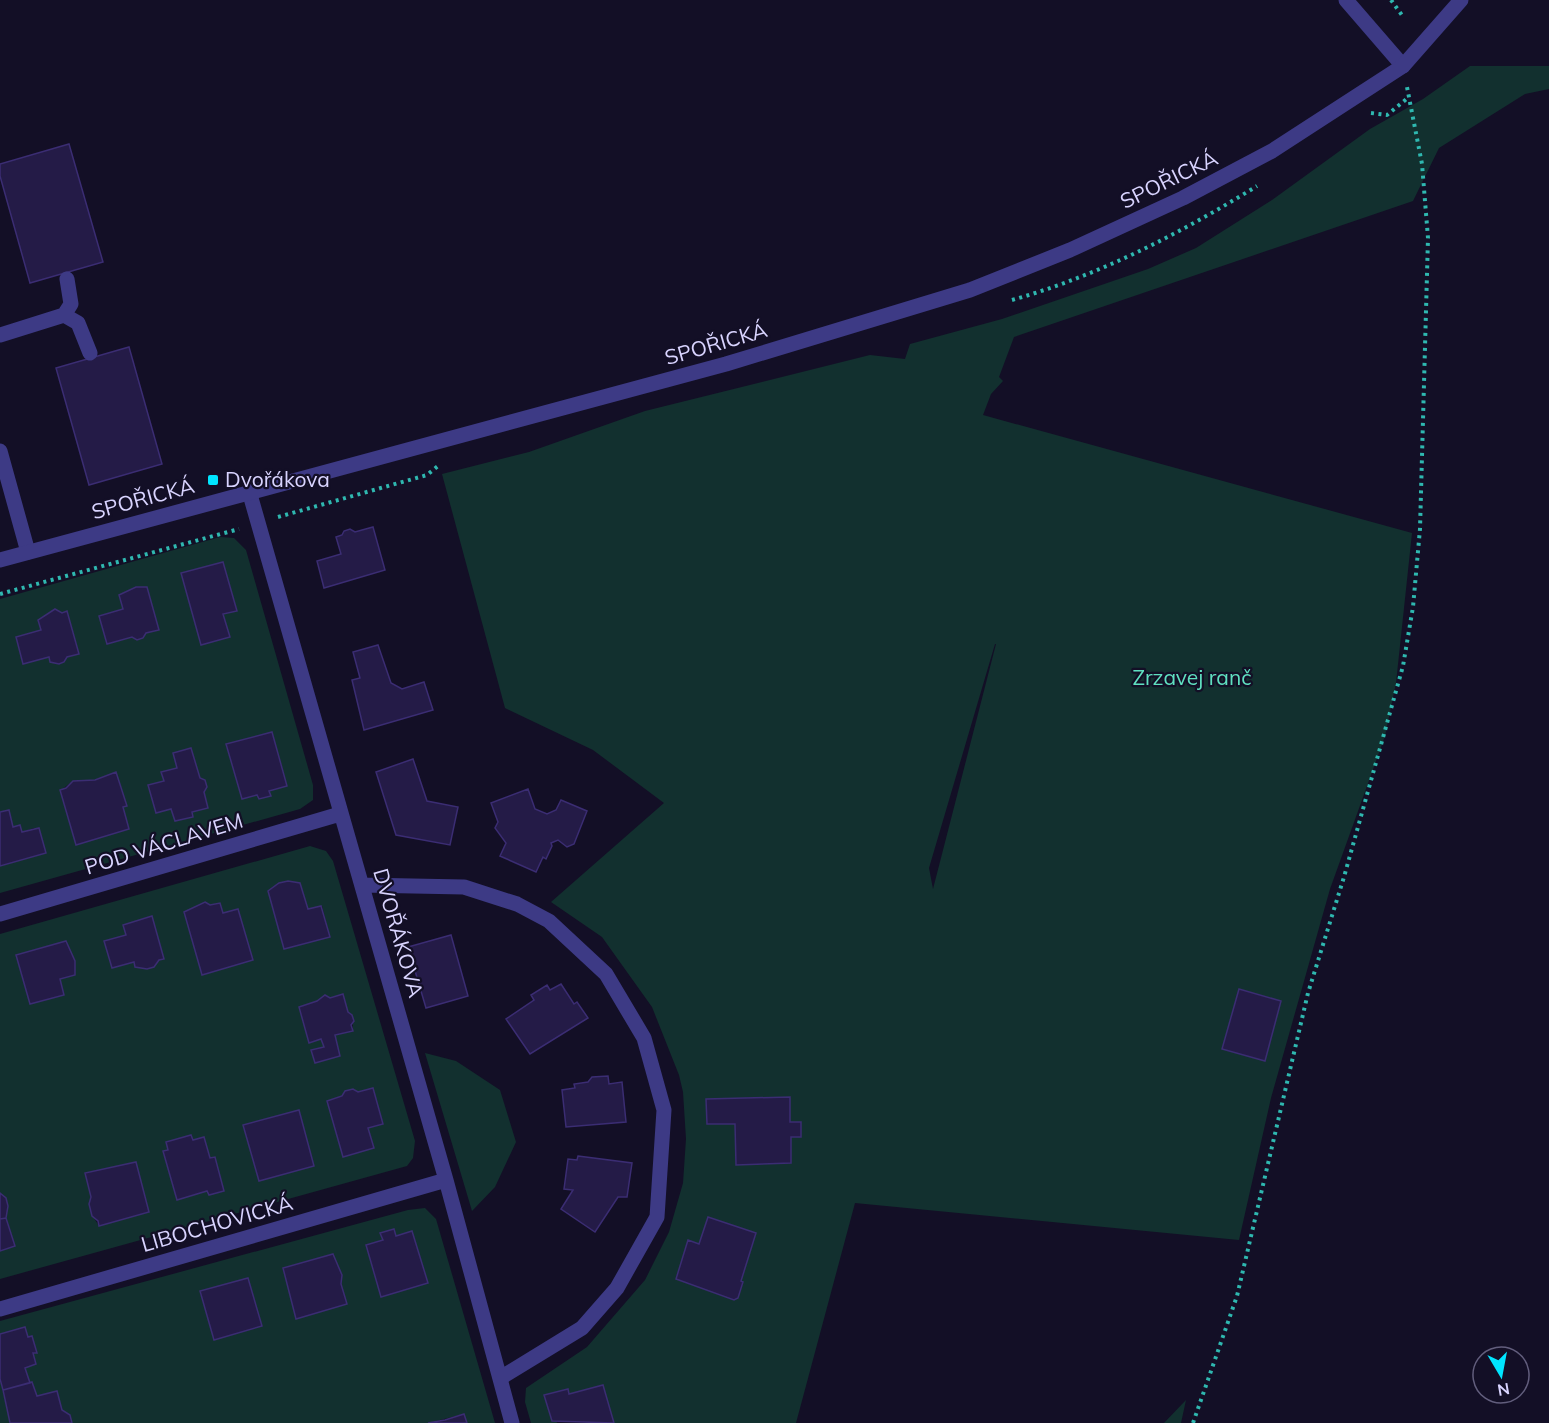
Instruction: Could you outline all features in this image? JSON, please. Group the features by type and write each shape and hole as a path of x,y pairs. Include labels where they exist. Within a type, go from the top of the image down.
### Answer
{"street":[{"path":"1347,0 1403,66"},
{"name":"SPOŘICKÁ","path":"0,560 726,364 970,290 1070,250 1184,198 1272,151 1403,66 1461,0"},
{"path":"0,335 64,315 71,304 67,279"},
{"path":"64,315 78,322 90,353"},
{"path":"0,451 28,552"},
{"name":"DVOŘÁKOVA","path":"249,491 446,1180 512,1423"},
{"name":"POD VÁCLAVEM","path":"0,914 340,814"},
{"path":"362,885 464,887 517,904 549,921 606,974 644,1038 664,1110 657,1217 617,1288 582,1328 501,1377"},
{"name":"LIBOCHOVICKÁ","path":"0,1309 446,1180"}],"path":[{"path":"1390,0 1404,18"},
{"path":"1192,1423 1236,1296 1308,993 1344,877 1402,666 1413,607 1420,530 1428,238 1422,164 1409,97"}],"green space":[{"name":"Zrzavej ranč","path":"1470,66 1549,66 1549,89 1525,94 1439,148 1413,201 1014,337 999,377 1003,381 991,394 983,415 1412,533 1396,683 1385,736 1330,889 1271,1098 1239,1240 855,1203 796,1423 614,1423 602,1385 569,1394 567,1389 544,1395 552,1421 556,1420 557,1423 531,1423 525,1402 526,1388 587,1347 645,1280 669,1232 683,1183 686,1139 683,1092 679,1075 652,1007 602,937 551,902 664,803 593,750 505,708 442,474 529,452 645,411 870,355 905,359 910,344 1002,319 1148,269 1196,248 1272,200 1370,129 1423,99","holes":["995,644 996,644 933,889 929,868","1239,989 1281,1001 1265,1060 1222,1049","790,1097 790,1122 801,1122 801,1137 791,1137 791,1163 736,1165 735,1124 707,1124 706,1099","708,1217 756,1233 738,1298 734,1300 676,1279 688,1241 699,1244"]},
{"path":"220,537 234,538 246,550 313,785 313,800 300,809 0,893 0,866 46,853 34,828 22,832 13,827 9,810 0,812 0,599","holes":["223,562 237,610 223,614 230,637 181,573","136,587 147,587 159,630 146,633 142,638 132,637 107,644 99,616 123,609 119,595","55,609 62,613 67,611 79,653 67,657 59,664 50,662 49,657 23,664 16,637 41,630 38,620","272,732 287,785 269,791 270,796 259,799 257,795 242,799 226,745","191,748 200,778 205,780 204,792 208,808 192,812 193,817 175,821 161,772 177,768 174,753","116,772 126,805 123,807 129,829 76,844 61,790 73,781 95,780"]},
{"path":"310,846 326,851 333,861 415,1141 413,1158 407,1166 0,1279 0,1251 15,1246 5,1213 8,1205 6,1198 0,1193 0,934","holes":["288,881 300,883 308,909 322,906 330,937 272,889 279,883","205,902 210,905 220,903 223,913 238,909 252,960 202,974 196,909","152,917 164,959 159,960 154,967 135,967 134,962 112,968 105,942 126,935 124,925","66,941 75,961 75,975 60,979 64,995 30,1004 16,955","325,995 330,998 343,995 348,1012 352,1015 353,1031 335,1035 340,1056 315,1063 311,1050 324,1047 321,1039 309,1043 299,1007 317,1001","373,1088 383,1124 368,1128 374,1147 343,1157 327,1101 353,1089 358,1092","299,1110 314,1166 259,1181 243,1126","191,1135 193,1140 204,1137 210,1158 215,1157 224,1191 209,1195 207,1191 177,1200 163,1152 168,1150 166,1142","135,1162 149,1212 99,1226 89,1205 91,1197 85,1173"]},
{"path":"425,1053 456,1061 500,1090 516,1142 495,1187 472,1211"},
{"path":"425,1208 436,1219 495,1423 467,1423 464,1414 428,1423 72,1423 70,1415 37,1396 32,1382 30,1383 25,1368 36,1364 33,1353 37,1352 32,1336 28,1337 25,1327 0,1334 0,1321 408,1210","holes":["394,1229 396,1236 412,1232 428,1283 381,1297 383,1240 380,1233","332,1254 342,1275 341,1284 347,1304 297,1318 283,1268","248,1278 262,1326 214,1339 200,1292"]},
{"path":"0,1379 10,1423 0,1423"},
{"path":"1186,1400 1181,1423 1164,1423"}],"building":[{"path":"69,144 103,262 30,283 0,176 0,164"},
{"path":"129,347 162,464 89,485 56,368"},
{"path":"373,527 385,570 324,588 317,561 341,554 336,537 350,529 355,532"},
{"path":"223,562 237,611 223,614 230,637 201,645 181,573"},
{"path":"136,587 147,587 159,630 146,633 143,638 137,640 132,637 107,644 99,616 123,609 119,595"},
{"path":"55,609 62,613 67,611 79,654 67,657 59,664 50,662 49,657 23,664 16,637 41,630 38,620"},
{"path":"378,645 391,683 402,689 424,682 433,710 364,730 352,680 360,678 353,652"},
{"path":"272,732 287,786 269,791 271,796 259,799 257,795 242,799 226,744"},
{"path":"191,748 200,778 205,780 207,787 204,792 208,808 192,812 193,817 175,821 171,809 156,813 148,785 164,781 161,772 177,768 173,753"},
{"path":"413,759 427,801 458,807 450,845 396,835 376,772"},
{"path":"116,772 127,806 123,807 129,829 76,845 60,790 73,781 95,780"},
{"path":"528,789 535,809 547,814 556,810 561,800 587,811 574,844 567,847 558,840 551,843 552,846 546,859 543,857 536,872 500,856 506,843 495,828 498,822 491,803"},
{"path":"9,810 13,827 20,825 22,832 39,828 46,853 0,866 0,812"},
{"path":"288,881 300,883 308,909 321,906 330,937 284,949 268,891 279,883"},
{"path":"205,902 210,905 220,903 223,913 238,909 253,960 202,975 184,912"},
{"path":"152,916 164,959 159,960 154,967 147,969 135,967 134,962 112,968 104,941 126,935 123,925"},
{"path":"451,935 468,996 426,1008 408,947"},
{"path":"66,941 75,961 75,975 60,979 64,995 30,1004 16,955"},
{"path":"561,984 574,1004 577,1002 588,1018 530,1054 506,1019 534,1000 531,995 547,985 550,990"},
{"path":"1239,989 1281,1001 1265,1061 1222,1049"},
{"path":"343,994 348,1012 354,1021 351,1025 353,1031 335,1035 340,1056 315,1063 311,1050 324,1047 321,1039 309,1043 299,1007 317,1001 325,995 330,998"},
{"path":"608,1076 609,1084 622,1082 626,1122 566,1127 562,1090 575,1088 574,1084 588,1082 592,1077"},
{"path":"373,1088 383,1124 368,1128 374,1148 343,1157 327,1101 342,1096 345,1091 353,1089 358,1092"},
{"path":"790,1097 790,1122 801,1122 801,1137 791,1137 791,1163 736,1165 735,1124 707,1124 706,1099"},
{"path":"299,1110 314,1166 259,1181 243,1125"},
{"path":"191,1135 193,1140 204,1137 210,1158 215,1157 224,1191 209,1195 207,1191 177,1200 163,1151 168,1150 166,1142"},
{"path":"578,1156 632,1163 627,1197 618,1197 595,1232 561,1209 573,1190 564,1189 568,1159 577,1160"},
{"path":"136,1162 149,1212 99,1226 98,1221 92,1216 89,1204 91,1197 85,1173"},
{"path":"0,1193 6,1198 8,1206 6,1218 0,1219"},
{"path":"708,1217 756,1233 738,1298 734,1300 676,1279 688,1240 699,1244"},
{"path":"6,1218 15,1246 0,1251 0,1219"},
{"path":"394,1229 396,1236 412,1231 428,1283 381,1297 366,1245 383,1240 380,1233"},
{"path":"333,1254 342,1275 341,1284 347,1304 296,1319 283,1268"},
{"path":"248,1278 262,1326 214,1340 200,1291"},
{"path":"25,1327 28,1337 32,1336 37,1353 33,1353 36,1364 25,1368 30,1383 3,1390 0,1379 0,1334"},
{"path":"32,1382 37,1396 57,1391 62,1410 70,1415 72,1423 10,1423 3,1390"},
{"path":"603,1385 614,1423 552,1421 544,1395 568,1389 569,1394"},
{"path":"464,1414 467,1423 428,1423 445,1420"}],"place":[{"name":"Dvořákova","path":"213,480"}]}
